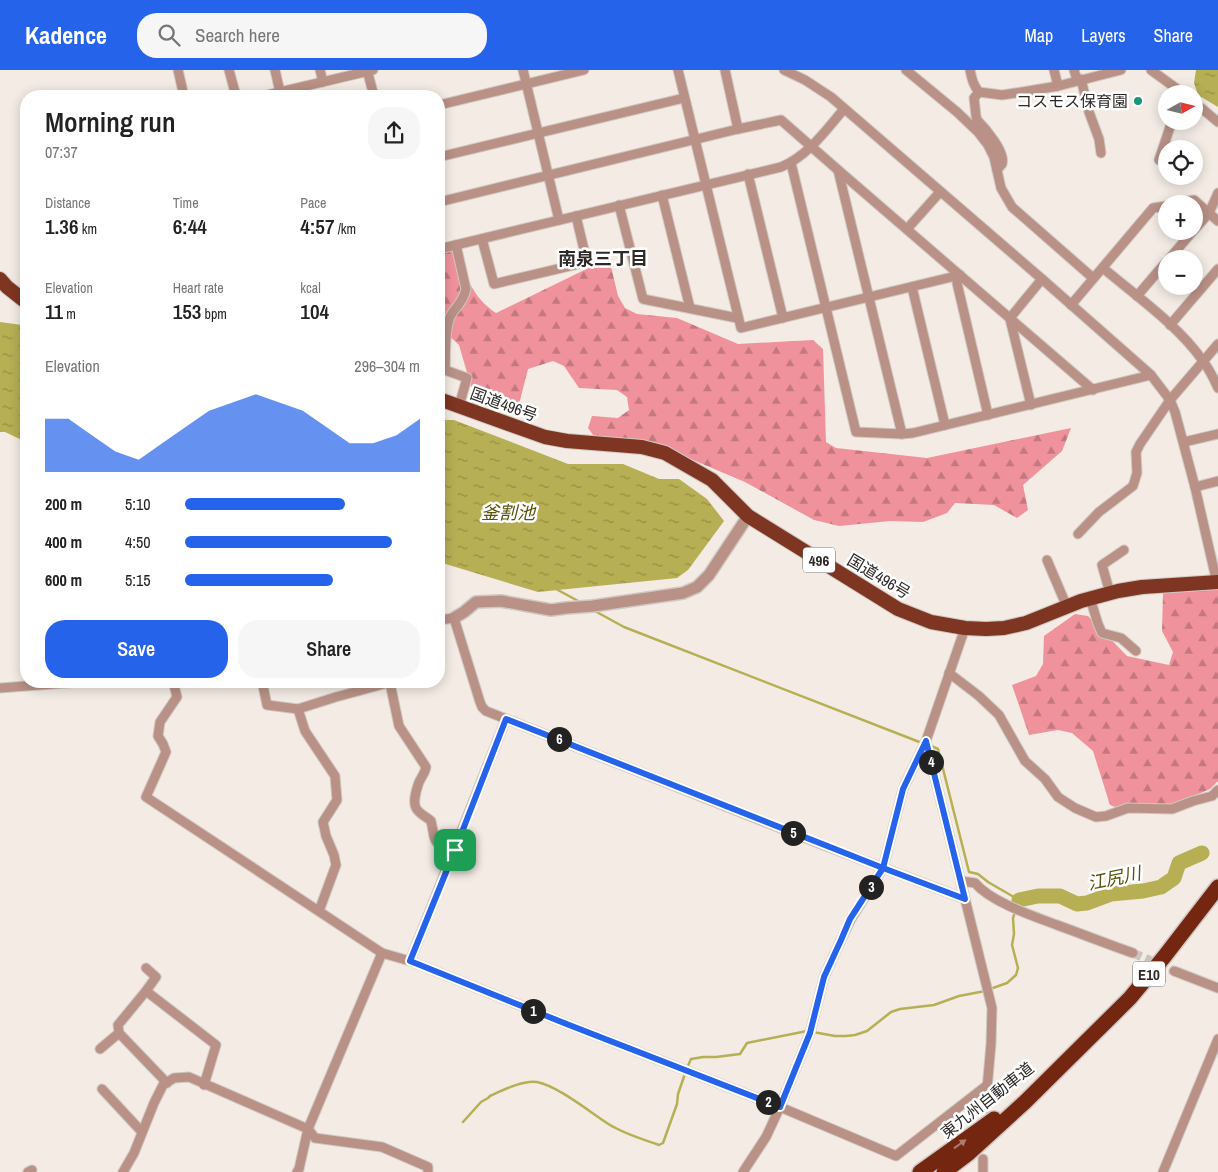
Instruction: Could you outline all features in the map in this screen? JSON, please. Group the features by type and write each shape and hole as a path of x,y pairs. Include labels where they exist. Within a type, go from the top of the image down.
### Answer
{"highway":[{"path":"0,278 7,287 20,297"},
{"name":"国道496号","path":"445,401 545,437 567,441 642,447 665,453 712,480 748,516 898,609 932,622 965,628 986,629 1017,626 1090,598 1110,593 1142,588 1218,583"},
{"name":"東九州自動車道","path":"944,1172 1026,1101 1130,998 1218,887"},
{"name":"東九州自動車道","path":"920,1172 990,1122 1073,1055"}],"street":[{"path":"178,70 183,90"},
{"path":"229,70 234,90"},
{"path":"275,70 280,90"},
{"path":"320,70 323,82"},
{"path":"289,90 369,70 373,90"},
{"path":"523,70 559,220"},
{"path":"445,104 584,70"},
{"path":"678,70 740,328 960,275"},
{"path":"724,70 738,129"},
{"path":"784,70 805,80 831,97 1151,375 1170,400 1176,412 1218,583"},
{"path":"906,70 940,97 978,132 994,157 1001,188 1012,207 1094,278"},
{"path":"970,70 972,81 979,92 1002,95 1058,86 1122,70"},
{"path":"1054,70 1058,86"},
{"path":"1074,70 1099,138 1101,153"},
{"path":"1151,70 1171,85"},
{"path":"979,92 974,98 976,116 998,147 1002,164 997,170"},
{"path":"445,156 684,98"},
{"path":"445,248 781,167 791,163 812,146 844,109"},
{"path":"1203,110 1218,122"},
{"path":"445,201 781,120 1093,390"},
{"path":"791,163 856,432 913,433 1151,375"},
{"path":"838,170 902,434"},
{"path":"748,174 783,318"},
{"path":"907,229 940,192"},
{"path":"1203,220 1209,213 1218,193"},
{"path":"662,195 690,308"},
{"path":"619,205 643,299 737,318"},
{"path":"1071,305 1153,208 1158,207"},
{"path":"1203,208 1218,221"},
{"path":"482,239 494,284 587,262 576,216"},
{"path":"1177,250 1185,240"},
{"path":"456,245 466,290 465,296 450,317 445,370 467,378 459,406"},
{"path":"1103,268 1170,324 1185,339 1203,361 1218,388"},
{"path":"1170,324 1218,269"},
{"path":"1137,296 1158,271"},
{"path":"960,275 957,283 988,415"},
{"path":"1010,318 1042,279"},
{"path":"912,287 945,425"},
{"path":"1010,318 1031,405"},
{"path":"1078,534 1100,512 1133,486 1137,473 1136,452 1170,400 1218,344"},
{"path":"1184,442 1218,434"},
{"path":"1195,487 1218,481"},
{"path":"445,619 454,618 476,602 501,601 551,610 683,593 697,587 708,575 748,516"},
{"path":"1110,593 1102,565 1124,550"},
{"path":"1047,560 1067,607"},
{"path":"1090,598 1102,633 1121,638 1136,651"},
{"path":"454,618 482,706 486,711 965,899"},
{"path":"743,1172 766,1137 780,1107 810,1033 824,977 850,919 883,868 903,789 926,741 965,628"},
{"path":"949,673 979,696 999,715 1025,761 1045,779 1058,797 1075,808 1096,817 1106,816 1128,808 1172,809 1212,796 1218,790"},
{"path":"0,688 20,686"},
{"path":"175,688 177,697 160,722 158,736 166,752 146,797 382,954 410,961 780,1107 896,1156 986,1086"},
{"path":"263,688 267,705 298,709 370,688"},
{"path":"393,688 399,726 426,767 418,785 414,804 431,821 436,842 441,846 455,850"},
{"path":"298,709 305,731 335,776 337,800 323,822 336,865 320,911"},
{"path":"410,961 506,719"},
{"path":"926,741 992,1008 986,1100"},
{"path":"961,881 975,883 987,894 1019,910 1133,953"},
{"path":"297,1172 308,1129 382,954"},
{"path":"146,968 156,976 118,1025 119,1033 166,1083"},
{"path":"1174,971 1218,988"},
{"path":"146,990 216,1045 204,1085"},
{"path":"100,1049 119,1033"},
{"path":"1163,1172 1218,1038"},
{"path":"123,1172 134,1153 163,1085 174,1078 188,1077 308,1129 315,1138 382,1148 428,1167 428,1172"},
{"path":"102,1089 142,1132"},
{"path":"983,1159 983,1172"}],"green space":[{"path":"457,250 475,293 496,313 609,258 618,296 625,308 637,314 677,318 738,344 813,340 823,349 826,442 836,448 927,458 1071,428 1062,451 1023,485 1028,510 1017,518 994,505 955,503 947,513 923,522 890,521 839,526 814,520 745,482 660,446 623,438 596,439 588,428 592,416 618,418 629,410 627,397 617,390 579,388 564,366 553,361 528,369 518,408 480,398 471,386 459,345 445,332 445,253"},
{"path":"1218,588 1218,781 1210,789 1173,805 1123,810 1110,805 1093,751 1072,733 1058,730 1029,735 1012,685 1036,676 1043,664 1044,636 1075,614 1088,616 1127,656 1169,665 1173,652 1162,631 1163,593"}],"water":[{"path":"1196,70 1218,70 1218,107 1203,98 1203,85 1195,85"},
{"path":"0,322 20,325 20,439 5,432 0,432"},
{"name":"釜割池","path":"445,420 454,420 568,464 623,464 659,479 679,479 707,499 724,521 688,570 677,578 538,592 445,564"}],"waterway":[{"path":"556,589 580,602"},
{"path":"593,610 624,627 922,743"},
{"path":"929,745 938,749 969,872 978,874 1019,900 1017,907"},
{"name":"江尻川","path":"1019,900 1038,896 1060,896 1077,904 1087,903 1111,894 1161,887 1174,878 1179,863 1202,853"},
{"path":"990,989 1007,983 1016,975 1018,968 1012,945 1015,912"},
{"path":"813,1032 835,1036 855,1035 867,1031 891,1012 900,1009 934,1005 959,996 985,991"},
{"path":"463,1122 481,1102 490,1096 519,1084 537,1082 564,1094 610,1125 659,1145 663,1143 691,1059 740,1054 747,1043 807,1031"}],"tunnel":[{"path":"1133,953 1174,971"},
{"path":"985,1127 986,1100"}],"place":[{"name":"コスモス保育園","path":"1138,101"}],"district":[{"name":"南泉三丁目","path":"603,258"}],"route":[{"path":"455,850 410,961 780,1107 810,1033 824,977 850,919 883,868 965,899 926,741 903,789 883,868 506,719 455,850"}]}
